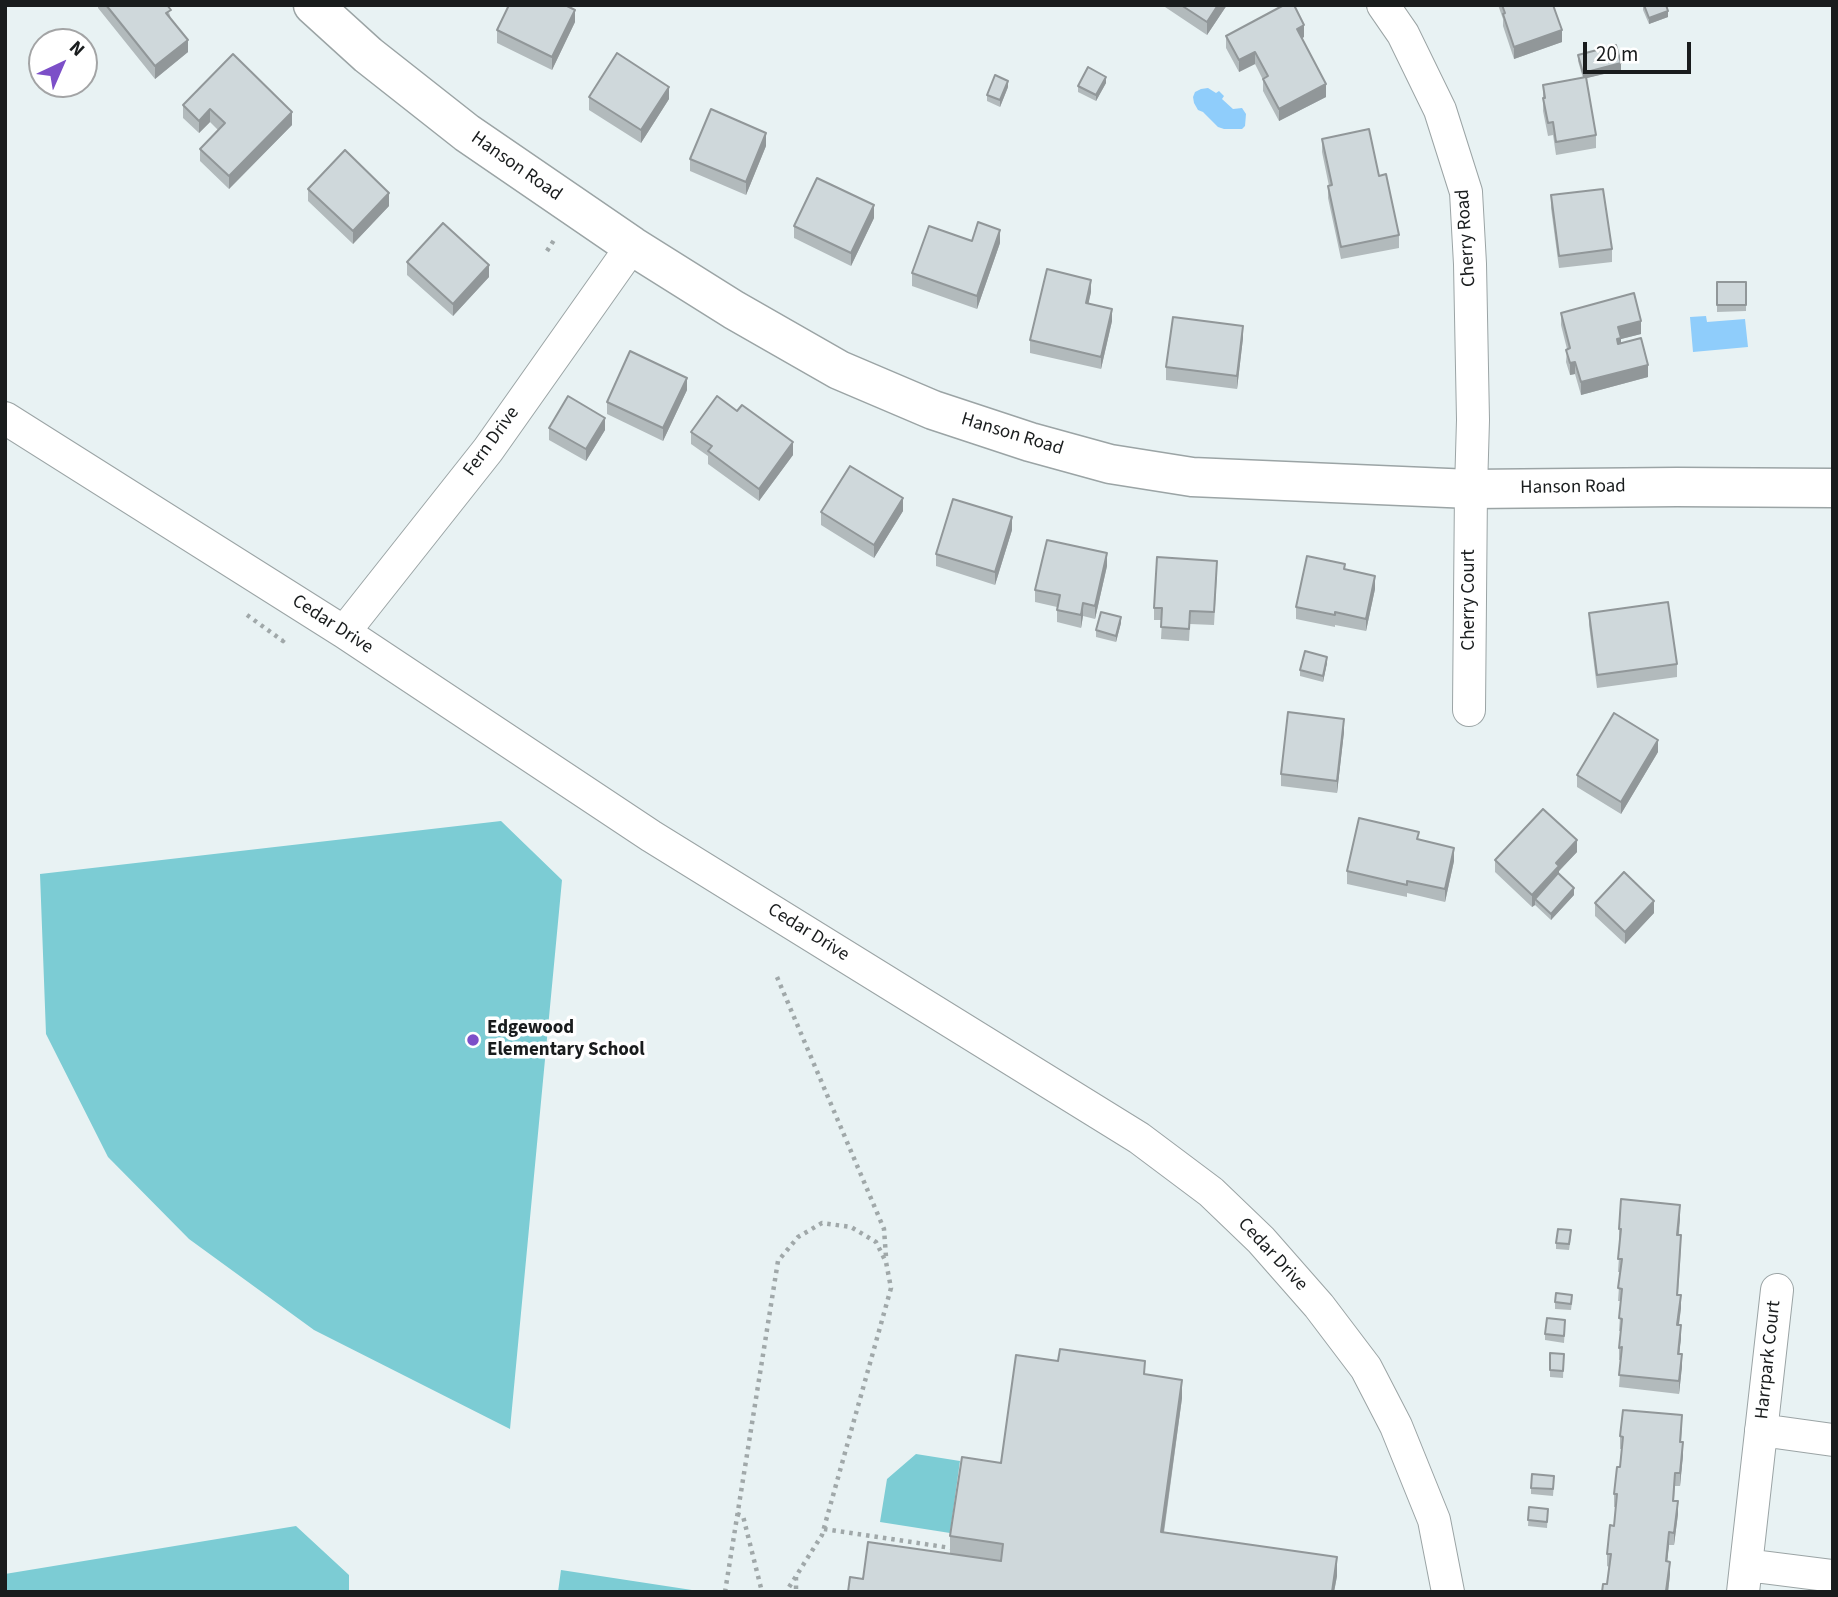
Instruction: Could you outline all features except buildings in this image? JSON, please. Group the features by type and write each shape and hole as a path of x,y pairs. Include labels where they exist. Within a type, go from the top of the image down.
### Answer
{"street":[{"name":"Hanson Road","path":"313,5 368,55 467,133 632,246 734,310 839,370 933,410 1030,442 1110,464 1192,477 1471,489 1833,488"},
{"name":"Cherry Road","path":"1383,5 1403,34 1440,110 1466,192 1473,420 1471,489"},
{"name":"Fern Drive","path":"344,632 488,450 632,246"},
{"name":"Cedar Drive","path":"5,418 344,632 651,836 1139,1139 1211,1192 1261,1240 1319,1306 1366,1368 1396,1426 1434,1520 1448,1592"},
{"name":"Cherry Court","path":"1469,710 1471,489"},
{"name":"Harrpark Court","path":"1777,1290 1744,1578 1833,1576"},
{"name":"Harrpark Court","path":"1761,1430 1833,1440"}],"path":[{"path":"778,976 884,1229 891,1287 822,1535 786,1592"},
{"path":"725,1592 778,1261 798,1237 822,1223 851,1227 876,1242 886,1262"},
{"path":"737,1514 743,1516 762,1592"},
{"path":"824,1529 951,1548"},
{"path":"796,1576 796,1592"}],"shaded area":[{"path":"1208,88 1216,93 1219,91 1224,96 1222,99 1233,109 1242,108 1246,114 1245,126 1242,129 1218,127 1198,110 1193,97 1195,92"},
{"path":"1706,316 1707,322 1745,319 1748,347 1693,352 1690,317"},
{"path":"501,821 562,880 510,1429 314,1330 189,1239 108,1157 46,1034 40,874"},
{"path":"916,1454 960,1461 950,1533 880,1522 887,1479"},
{"path":"296,1526 349,1575 349,1592 5,1592 5,1574"},
{"path":"561,1570 705,1592 558,1592"}],"place":[{"name":"Edgewood Elementary School","path":"473,1040"}]}
